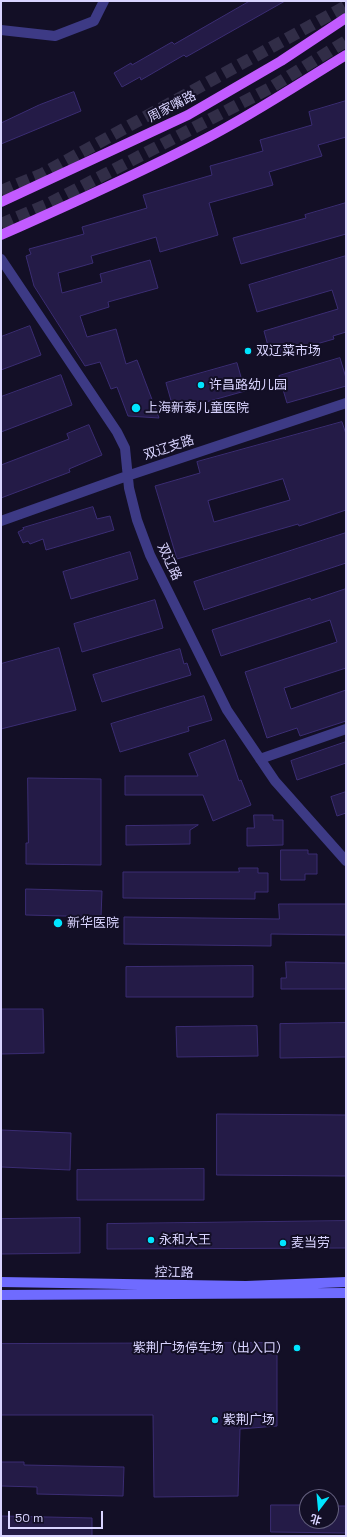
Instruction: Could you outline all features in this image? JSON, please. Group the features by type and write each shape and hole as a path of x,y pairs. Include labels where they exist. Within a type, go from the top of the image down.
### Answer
{"main road":[{"name":"周家嘴路","path":"1,202 188,115 281,62 346,18"},
{"path":"1,235 103,190 208,137 278,97 346,55"},
{"name":"控江路","path":"1,1282 246,1286 346,1282"},
{"name":"控江路","path":"1,1295 346,1293"}],"street":[{"path":"1,30 55,36 94,21 104,1"},
{"name":"双辽路","path":"1,259 117,432 125,448 127,476 137,520 150,555 227,710 275,782 346,861"},
{"name":"双辽支路","path":"1,521 127,476 346,403"},
{"path":"260,760 346,729"}],"building":[{"path":"250,1 285,1 186,57 184,55 141,80 140,77 122,87 114,73 131,63 132,65 172,42 174,44"},
{"path":"74,92 81,111 1,144 1,123 39,105"},
{"path":"346,101 346,137 318,145 322,156 269,172 273,185 209,203 218,235 160,252 156,237 91,256 93,263 58,273 62,293 102,282 100,274 150,260 158,288 108,302 109,307 80,316 87,337 116,329 126,364 137,360 159,418 128,416 117,387 111,389 100,362 85,366 34,286 26,256 31,254 29,249 84,234 82,227 147,208 143,195 212,175 210,166 263,151 260,140 312,125 309,112"},
{"path":"346,203 346,234 241,264 233,238 306,218 305,215"},
{"path":"346,256 346,332 333,336 334,339 271,357 264,331 338,309 332,290 257,312 249,285"},
{"path":"30,326 41,355 1,370 1,337"},
{"path":"340,358 346,378 346,386 287,403 279,376"},
{"path":"237,363 245,391 174,411 166,383"},
{"path":"61,375 72,405 1,432 1,397"},
{"path":"342,422 346,434 346,510 299,526 298,524 177,559 155,486 200,473 197,462","holes":["283,479 290,500 214,522 208,501"]},
{"path":"89,425 102,455 69,469 70,472 1,498 1,465 69,439 67,434"},
{"path":"93,507 97,519 110,516 114,530 46,550 43,539 30,544 28,541 23,543 18,532 24,529 23,528"},
{"path":"346,533 346,563 204,610 194,582"},
{"path":"130,552 138,579 71,599 63,572"},
{"path":"346,589 346,668 284,688 291,709 346,690 346,721 300,736 297,728 267,738 245,672 337,642 330,620 221,656 212,630 310,598 311,600"},
{"path":"155,600 163,628 82,652 74,624"},
{"path":"59,648 76,710 1,729 1,664"},
{"path":"180,649 184,664 187,663 191,675 102,702 93,675"},
{"path":"204,696 212,720 188,727 189,731 120,752 111,724"},
{"path":"225,740 239,781 241,780 251,805 213,821 203,795 125,795 125,776 198,776 189,754"},
{"path":"346,742 346,763 297,780 291,761"},
{"path":"28,778 101,779 101,865 26,864 26,843 28,843"},
{"path":"346,792 346,813 337,816 331,797"},
{"path":"254,815 273,815 273,820 283,820 283,845 247,846 247,828 254,828"},
{"path":"198,825 190,830 190,844 126,845 126,826"},
{"path":"281,850 308,850 308,854 317,854 317,874 305,874 305,880 281,880"},
{"path":"239,868 258,868 258,873 268,873 268,892 255,892 255,899 123,898 123,872 239,872"},
{"path":"26,889 102,891 101,917 26,915"},
{"path":"279,904 346,904 346,935 271,934 271,946 124,944 124,917 279,919"},
{"path":"286,962 346,963 346,989 281,989 281,978 286,978"},
{"path":"253,966 253,997 126,997 126,967"},
{"path":"1,1009 43,1009 44,1053 1,1054"},
{"path":"346,1023 346,1057 280,1058 280,1024"},
{"path":"257,1026 258,1056 177,1057 176,1027"},
{"path":"217,1114 346,1115 346,1176 217,1175"},
{"path":"1,1130 71,1133 70,1170 1,1167"},
{"path":"204,1169 204,1200 77,1200 77,1170"},
{"path":"80,1218 80,1253 1,1254 1,1219"},
{"path":"346,1221 346,1248 107,1249 107,1224"},
{"name":"紫荆广场","path":"277,1343 277,1426 240,1429 238,1496 154,1497 153,1415 1,1415 1,1344"},
{"path":"1,1462 24,1462 24,1465 124,1467 123,1496 37,1494 37,1487 1,1486"},
{"path":"271,1505 299,1505 299,1529 339,1529 339,1506 346,1506 346,1533 271,1532"},
{"path":"1,1516 92,1518 92,1536 1,1536"}],"tunnel":[{"path":"1,191 42,174 346,6"},
{"path":"1,224 48,204 270,88 346,41"}],"place":[{"name":"双辽菜市场","path":"248,351"},
{"name":"许昌路幼儿园","path":"201,385"},
{"name":"上海新泰儿童医院","path":"136,408"},
{"name":"新华医院","path":"58,923"},
{"name":"永和大王","path":"151,1240"},
{"name":"麦当劳","path":"283,1243"},
{"name":"紫荆广场停车场（出入口）","path":"297,1348"},
{"name":"紫荆广场","path":"215,1420"}]}
